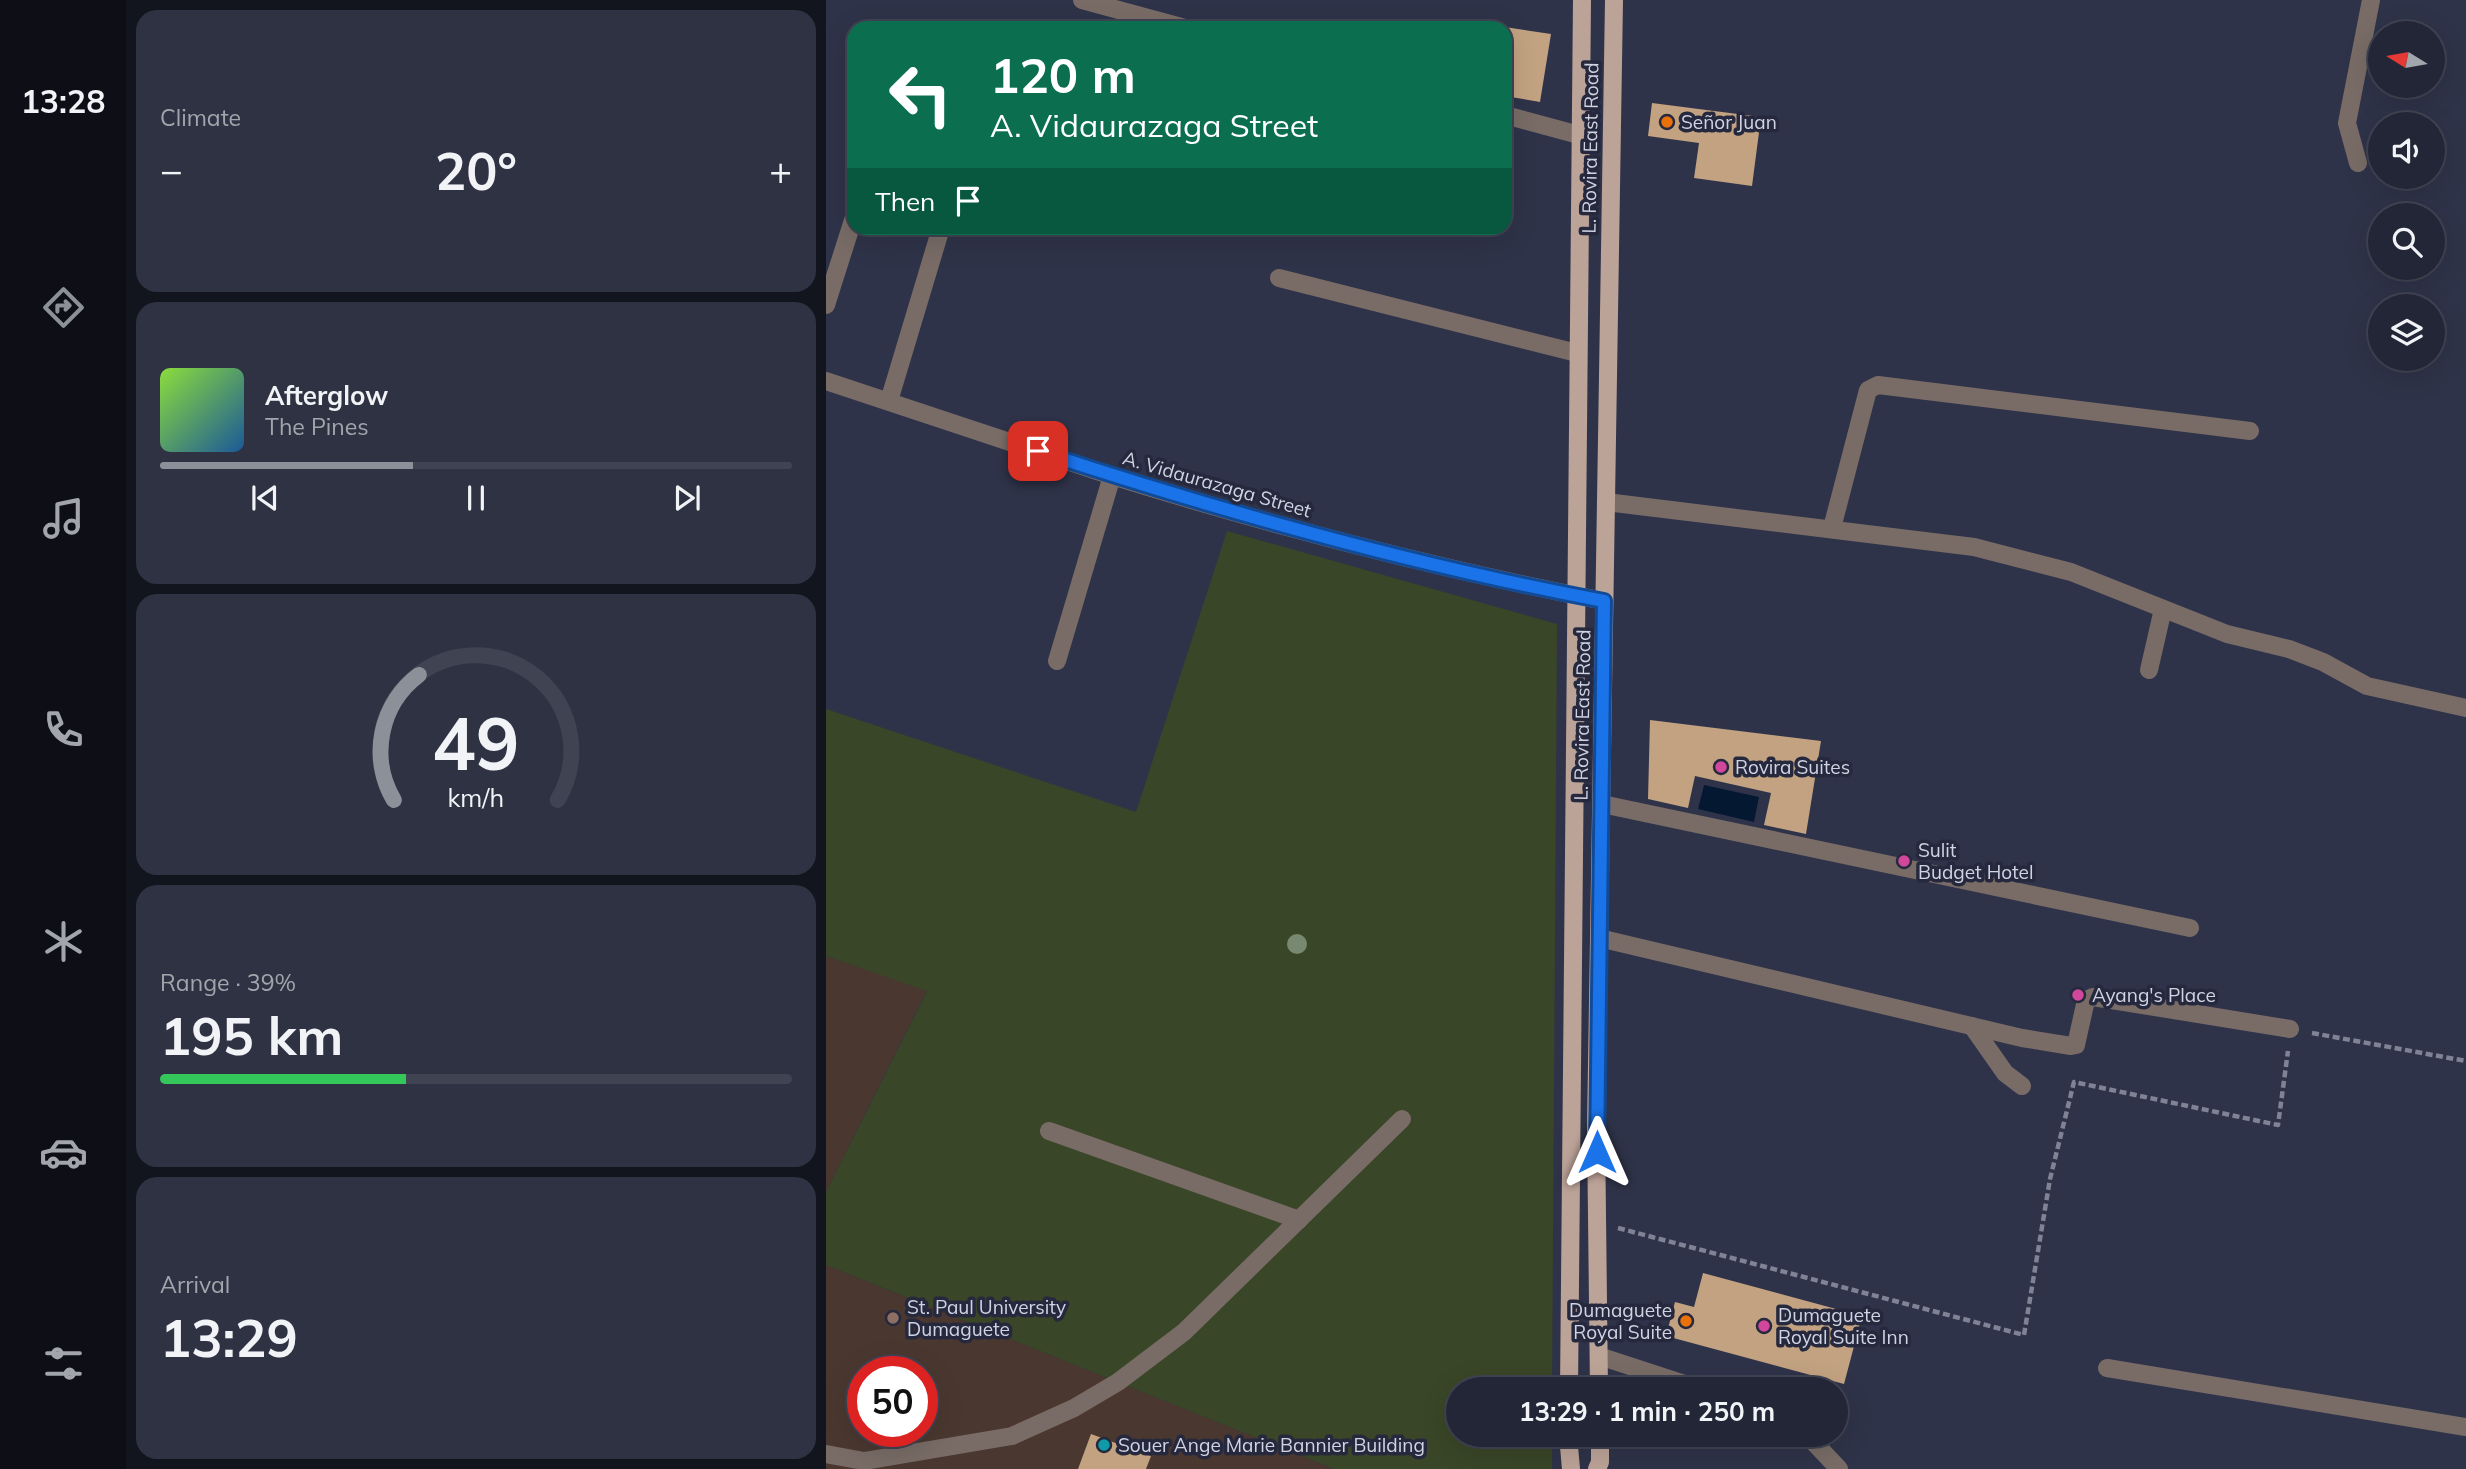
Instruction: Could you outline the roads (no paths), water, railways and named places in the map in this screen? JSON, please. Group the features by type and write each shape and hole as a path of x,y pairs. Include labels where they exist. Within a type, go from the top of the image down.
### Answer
{"main road":[{"name":"L. Rovira East Road","path":"1569,1377 1582,0"},
{"name":"L. Rovira East Road","path":"1600,1377 1599,938 1614,0"},
{"path":"1581,229 1610,231"},
{"path":"1570,1447 1571,1469"},
{"path":"1597,1469 1600,1447"}],"street":[{"path":"1082,0 1159,21"},
{"path":"2358,163 2347,123 2371,0"},
{"path":"1512,117 1579,135"},
{"path":"826,305 848,235"},
{"path":"888,401 939,235"},
{"path":"1279,278 1577,353"},
{"name":"A. Vidaurazaga Street","path":"826,381 1112,476 1338,540 1604,601"},
{"path":"1832,528 1868,390 1878,385 2250,431"},
{"path":"1057,662 1112,476"},
{"path":"1606,502 1974,547 2071,572 2227,634 2289,649 2323,662 2367,686 2466,708"},
{"path":"2150,670 2163,609"},
{"path":"1602,804 2190,929"},
{"path":"1599,938 1972,1026 2074,1046 2086,1000 2093,997 2290,1029"},
{"path":"1972,1026 2005,1073 2022,1086"},
{"path":"826,1454 864,1461 1012,1436 1074,1408 1118,1382 1184,1332 1402,1119"},
{"path":"1049,1131 1299,1220"},
{"path":"1599,1356 1663,1377"},
{"path":"2106,1368 2466,1426"},
{"path":"1818,1447 1839,1469"}],"water":[{"path":"1704,785 1759,797 1754,822 1698,809"}],"place":[{"name":"Señor Juan","path":"1667,122"},
{"name":"Rovira Suites","path":"1721,767"},
{"name":"Sulit Budget Hotel","path":"1904,861"},
{"name":"Ayang's Place","path":"2078,995"},
{"name":"St. Paul University Dumaguete","path":"893,1318"},
{"name":"Dumaguete Royal Suite","path":"1686,1321"},
{"name":"Dumaguete Royal Suite Inn","path":"1764,1326"},
{"name":"Souer Ange Marie Bannier Building","path":"1104,1445"}]}
